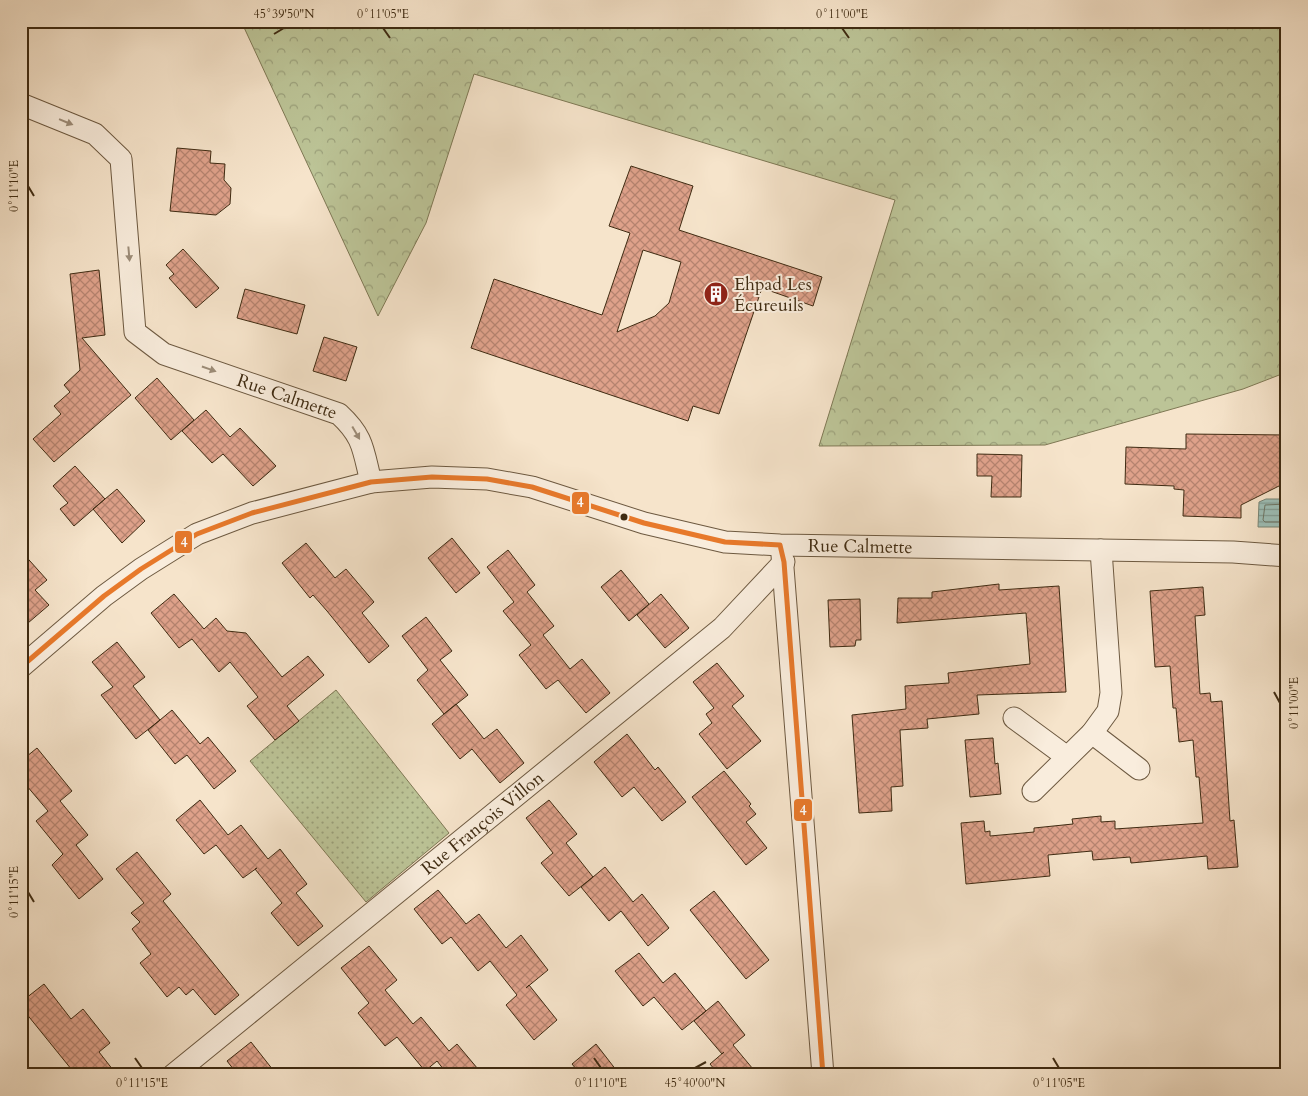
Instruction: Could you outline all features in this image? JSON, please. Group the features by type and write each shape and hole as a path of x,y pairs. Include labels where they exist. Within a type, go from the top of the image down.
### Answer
{"street":[{"name":"Rue Calmette","path":"21,104 95,134 121,159 135,332 164,354 339,414 354,428 362,445 371,482 432,477 488,479 532,487 644,523 782,553 1101,550 1233,552 1287,556"},
{"path":"21,668 104,596 141,569 197,534 252,514 371,482"},
{"path":"1033,791 1092,732 1108,712 1111,693 1101,550"},
{"path":"782,553 823,1075"},
{"name":"Rue François Villon","path":"173,1075 722,628 782,553"},
{"path":"1014,718 1066,757"},
{"path":"1092,732 1139,768"}],"green space":[{"path":"241,21 1287,21 1287,372 1243,389 1045,445 819,446 895,200 474,74 426,223 378,316"},
{"path":"336,690 449,833 366,902 250,761"}],"water":[{"path":"1266,499 1287,499 1287,527 1258,527 1259,502"}],"building":[{"path":"177,148 211,151 210,163 225,164 224,180 231,188 230,204 216,215 170,211"},
{"name":"Ehpad Les Écureuils","path":"631,166 693,186 679,230 822,277 813,306 762,288 719,414 693,406 688,421 471,348 494,279 602,315 630,233 609,226","holes":["643,250 681,262 669,303 655,316 617,332"]},
{"path":"183,249 219,288 196,308 169,278 174,274 166,265"},
{"path":"99,270 105,335 82,338 131,395 54,462 33,439 61,414 54,406 70,392 64,385 80,370 70,274"},
{"path":"245,289 305,305 297,334 237,318"},
{"path":"324,337 357,347 346,381 313,371"},
{"path":"157,378 194,420 171,440 135,398"},
{"path":"206,410 230,437 240,428 276,466 253,486 223,454 212,463 182,431"},
{"path":"1186,434 1287,435 1287,482 1241,505 1241,518 1183,516 1184,490 1174,489 1174,486 1125,484 1126,447 1186,449"},
{"path":"977,454 1022,455 1021,497 991,497 992,476 977,476"},
{"path":"75,466 105,499 74,526 60,509 68,503 53,486"},
{"path":"117,489 145,521 122,543 93,509"},
{"path":"452,538 480,573 456,593 428,558"},
{"path":"306,543 335,578 346,569 374,602 362,613 389,646 369,663 327,611 313,595 310,598 282,563"},
{"path":"508,550 535,585 527,592 554,626 543,635 570,669 582,659 610,693 586,713 558,680 546,689 519,655 531,645 503,611 514,602 487,567"},
{"path":"21,551 47,580 35,590 49,605 21,629"},
{"path":"621,570 649,604 629,621 601,587"},
{"path":"999,584 999,590 1059,586 1066,692 977,695 979,714 927,719 928,728 900,730 903,786 891,787 892,811 859,813 852,715 906,709 905,686 949,683 948,673 1030,664 1026,613 897,623 898,598 932,598 932,592"},
{"path":"1203,587 1205,615 1195,616 1200,694 1210,693 1211,702 1222,701 1230,821 1234,820 1238,867 1208,869 1207,856 1131,863 1130,857 1093,860 1092,851 1048,855 1050,876 966,884 961,823 984,821 985,832 990,831 990,836 1034,832 1034,828 1073,824 1072,819 1101,816 1101,822 1115,821 1115,829 1203,823 1199,777 1196,777 1193,740 1179,742 1176,708 1173,708 1170,666 1155,667 1150,591"},
{"path":"174,594 204,629 216,618 227,631 246,633 282,677 308,656 324,675 287,706 299,721 275,740 247,706 258,697 230,662 219,672 192,639 179,648 151,613"},
{"path":"661,594 689,628 665,648 637,615"},
{"path":"860,599 861,640 856,640 855,646 830,647 828,600"},
{"path":"426,617 452,651 440,660 468,695 444,714 417,680 428,670 402,636"},
{"path":"117,642 145,677 133,686 160,720 136,739 101,695 113,687 92,662"},
{"path":"717,663 744,696 732,706 761,741 727,769 699,734 712,723 706,714 714,708 693,682"},
{"path":"456,704 484,739 497,729 524,763 500,783 472,749 460,759 432,724"},
{"path":"172,710 200,744 208,737 236,771 214,789 187,755 175,764 148,730"},
{"path":"627,734 655,770 658,767 686,802 662,821 634,787 622,797 594,762"},
{"path":"993,738 995,764 998,763 1001,794 970,797 965,740"},
{"path":"37,748 72,791 60,801 88,835 76,845 103,879 79,899 52,865 63,854 36,821 48,811 21,779 21,761"},
{"path":"724,771 751,804 749,806 756,814 746,822 767,848 746,865 692,797"},
{"path":"200,800 228,835 241,825 268,859 280,849 307,884 296,893 323,926 298,946 271,913 282,903 255,869 243,878 216,845 204,854 176,820"},
{"path":"549,800 577,834 566,843 593,877 569,896 541,863 553,853 526,818"},
{"path":"137,852 171,894 163,901 239,995 215,1015 193,989 186,995 179,987 167,997 140,963 151,954 132,929 140,922 131,913 144,903 116,869"},
{"path":"605,867 633,902 642,894 669,928 648,946 621,911 609,921 581,887"},
{"path":"438,890 466,924 479,914 506,948 521,935 548,970 529,985 557,1020 534,1040 506,1005 517,995 490,961 478,971 451,937 442,944 414,909"},
{"path":"714,891 769,960 746,979 690,910"},
{"path":"369,946 397,980 385,990 413,1024 421,1017 449,1051 457,1044 483,1075 448,1075 437,1061 425,1071 397,1037 385,1046 358,1013 369,1003 341,968"},
{"path":"639,953 663,983 675,973 706,1011 682,1030 654,997 643,1006 615,971"},
{"path":"44,984 71,1019 83,1009 110,1043 99,1052 117,1075 76,1075 21,1007 21,1002"},
{"path":"718,1001 745,1035 733,1045 758,1075 719,1075 710,1064 722,1054 694,1021"},
{"path":"251,1042 277,1075 238,1075 227,1061"},
{"path":"596,1044 620,1075 581,1075 572,1064"}],"transit line":[{"name":"4","path":"21,667 104,596 141,569 197,534 252,513 371,482 432,477 487,479 532,487 644,523 725,542 780,545"},
{"name":"4","path":"780,545 784,562 823,1075"}],"place":[{"name":"Ehpad Les Écureuils","path":"716,294"}]}
